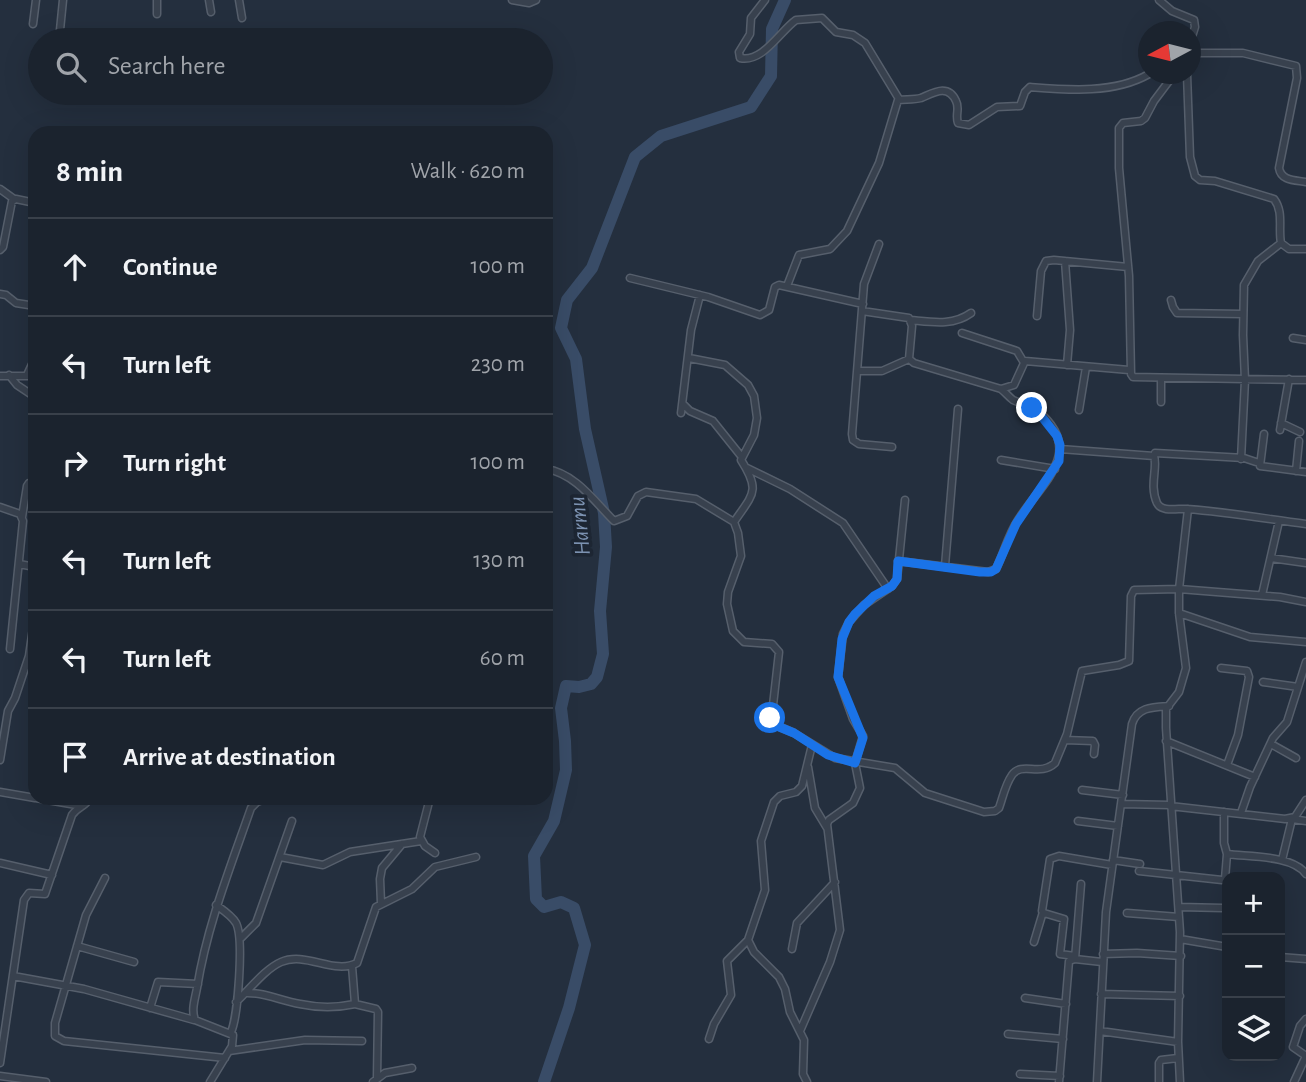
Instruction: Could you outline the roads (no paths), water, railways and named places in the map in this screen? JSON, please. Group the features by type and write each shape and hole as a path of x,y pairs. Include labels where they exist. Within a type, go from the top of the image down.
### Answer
{"street":[{"path":"33,24 36,0"},
{"path":"60,28 63,0"},
{"path":"157,0 157,15"},
{"path":"209,0 211,12"},
{"path":"239,0 242,18"},
{"path":"512,0 529,3 537,0"},
{"path":"765,0 751,18 750,34 738,55 744,59 749,58 767,48 798,19 824,20 836,32 853,35 864,43 899,99"},
{"path":"1161,0 1172,11 1194,21"},
{"path":"1201,53 1257,55 1294,64 1297,73 1279,172 1285,178 1306,182"},
{"path":"1297,73 1306,79"},
{"path":"899,99 919,98 942,90 955,97 958,104 958,123 969,125 997,107 1020,106 1030,87 1090,89 1138,78"},
{"path":"1167,84 1145,118 1123,123 1119,128 1119,168 1128,267 1129,370 1133,377 1306,380"},
{"path":"1187,84 1190,157 1195,176 1200,180 1215,181 1274,199 1280,215 1281,243"},
{"path":"787,286 799,255 830,249 847,231 879,163 899,99"},
{"path":"0,189 14,199 28,202"},
{"path":"0,250 3,247 10,203 14,199"},
{"path":"1281,243 1289,248 1306,249"},
{"path":"1241,458 1245,380 1244,285 1258,261 1281,243"},
{"path":"879,244 864,284 853,440 859,444 892,447"},
{"path":"1037,316 1043,264 1049,260 1128,267"},
{"path":"1065,261 1070,330 1067,365"},
{"path":"630,278 764,314 768,310 775,287 779,285 905,316 911,320 951,322 971,313"},
{"path":"0,294 16,303 28,305"},
{"path":"681,413 691,330 700,295"},
{"path":"1171,299 1177,313 1243,314"},
{"path":"909,359 911,320"},
{"path":"909,359 946,375 1001,389 1014,386 1023,362 1017,351 962,332"},
{"path":"1293,338 1306,340"},
{"path":"689,358 725,365 748,385 754,396 757,418 754,435 741,456"},
{"path":"858,371 881,371 909,359"},
{"path":"1023,362 1129,370"},
{"path":"1079,410 1087,366"},
{"path":"9,375 28,392"},
{"path":"0,376 27,375"},
{"path":"1161,378 1161,402"},
{"path":"1289,379 1281,426 1300,432"},
{"path":"898,561 980,572 994,571 1016,524 1055,469 1060,449 1057,436 1038,412 1013,400 1001,389"},
{"path":"683,404 690,411 713,421 741,456 752,478 753,493 734,522"},
{"path":"944,566 958,409"},
{"path":"1259,463 1264,434"},
{"path":"1296,471 1299,440"},
{"path":"1060,449 1152,455 1156,462 1152,480 1159,506 1163,508 1306,524"},
{"path":"1155,453 1241,458 1266,468 1306,472"},
{"path":"1001,460 1055,469"},
{"path":"747,468 790,489 842,523 888,589"},
{"path":"553,471 574,482 598,502 614,521 627,516 638,496 647,492 696,499 734,522 741,556 728,592 731,626 736,636 744,642 772,644 777,648 779,658 772,724 794,733 835,758 895,768 925,793 973,809 993,811 1000,807 1014,772 1021,769 1041,771 1053,766 1065,740 1082,671 1122,664 1129,659 1132,592 1144,588 1180,589 1262,595 1306,602"},
{"path":"10,649 22,517 28,484"},
{"path":"827,828 830,820 858,797 860,788 855,763 863,738 838,677 842,639 855,614 897,579 905,500"},
{"path":"0,508 22,517"},
{"path":"1180,1082 1178,1042 1181,956 1166,711 1179,692 1185,668 1179,613 1188,509"},
{"path":"1262,595 1279,521"},
{"path":"1271,558 1306,563"},
{"path":"19,564 28,566"},
{"path":"1179,613 1250,637 1306,642"},
{"path":"1241,813 1275,735 1287,722 1306,662"},
{"path":"0,760 8,710 28,663"},
{"path":"1221,668 1247,671 1249,677 1238,735 1227,765"},
{"path":"1263,682 1298,687"},
{"path":"1097,1082 1103,958 1133,719 1146,708 1169,706"},
{"path":"1065,740 1093,741 1094,754"},
{"path":"1166,741 1255,777"},
{"path":"1271,744 1296,758"},
{"path":"709,1039 714,1024 731,995 727,961 748,940 765,890 761,841 774,802 780,796 796,792 802,786 812,745"},
{"path":"800,1031 839,935 827,828 815,808 807,761"},
{"path":"1082,790 1123,795"},
{"path":"0,792 28,796"},
{"path":"1282,860 1292,818 1306,800"},
{"path":"1122,804 1170,806 1306,821"},
{"path":"79,805 85,806"},
{"path":"195,1020 193,1011 216,905 254,805"},
{"path":"428,805 420,832 421,841 435,853"},
{"path":"0,1063 23,900 29,893 45,894 72,815 74,811 85,806"},
{"path":"1034,942 1043,912 1051,858 1059,856 1113,863 1177,876 1222,880 1225,879 1227,854 1224,843 1224,812"},
{"path":"240,939 249,933 256,923 292,821"},
{"path":"1078,821 1118,826"},
{"path":"280,857 323,864 350,852 421,841"},
{"path":"381,903 382,868 402,844"},
{"path":"1227,854 1282,860 1298,865 1306,874"},
{"path":"355,1003 352,966 359,959 373,911 381,903 412,888 435,867 476,857"},
{"path":"0,863 52,875"},
{"path":"105,878 86,915 55,1023 54,1032 58,1039 227,1055 305,1040 362,1041"},
{"path":"792,949 797,923 835,882"},
{"path":"1075,958 1081,884"},
{"path":"210,1082 234,1040 231,1032 235,1023 240,939 237,923 216,905"},
{"path":"1178,906 1222,908"},
{"path":"1043,912 1063,918 1060,954 1075,958 1103,958 1137,953 1181,956"},
{"path":"1127,913 1179,917"},
{"path":"1180,939 1222,946"},
{"path":"748,940 754,952 779,977 785,989 790,1012 800,1031 804,1047 803,1074 807,1082"},
{"path":"78,946 134,962"},
{"path":"1285,957 1306,959"},
{"path":"236,1002 274,966 291,958 352,966"},
{"path":"1020,1074 1060,1079 1069,961 1075,958"},
{"path":"13,976 67,986 231,1032"},
{"path":"150,1008 158,982 198,984"},
{"path":"245,993 259,992 299,1004 330,1008 355,1003 376,1009 375,1080"},
{"path":"1101,994 1180,996"},
{"path":"1025,998 1066,1004"},
{"path":"1294,1082 1306,1056 1293,1046 1300,1026 1306,1019"},
{"path":"1100,1031 1178,1042"},
{"path":"1008,1034 1063,1039"},
{"path":"1159,1082 1161,1060 1178,1058"},
{"path":"375,1080 393,1070 412,1068"},
{"path":"0,1076 46,1082"}],"waterway":[{"name":"Harmu","path":"544,1082 569,1008 585,945 574,908 561,902 544,907 536,899 534,856 554,821 566,770 561,708 566,686 591,684 597,677 603,654 600,611 606,547 604,513 585,429 576,359 561,328 567,300 592,268 635,157 661,136 751,107 771,76 772,29 785,0"}]}
